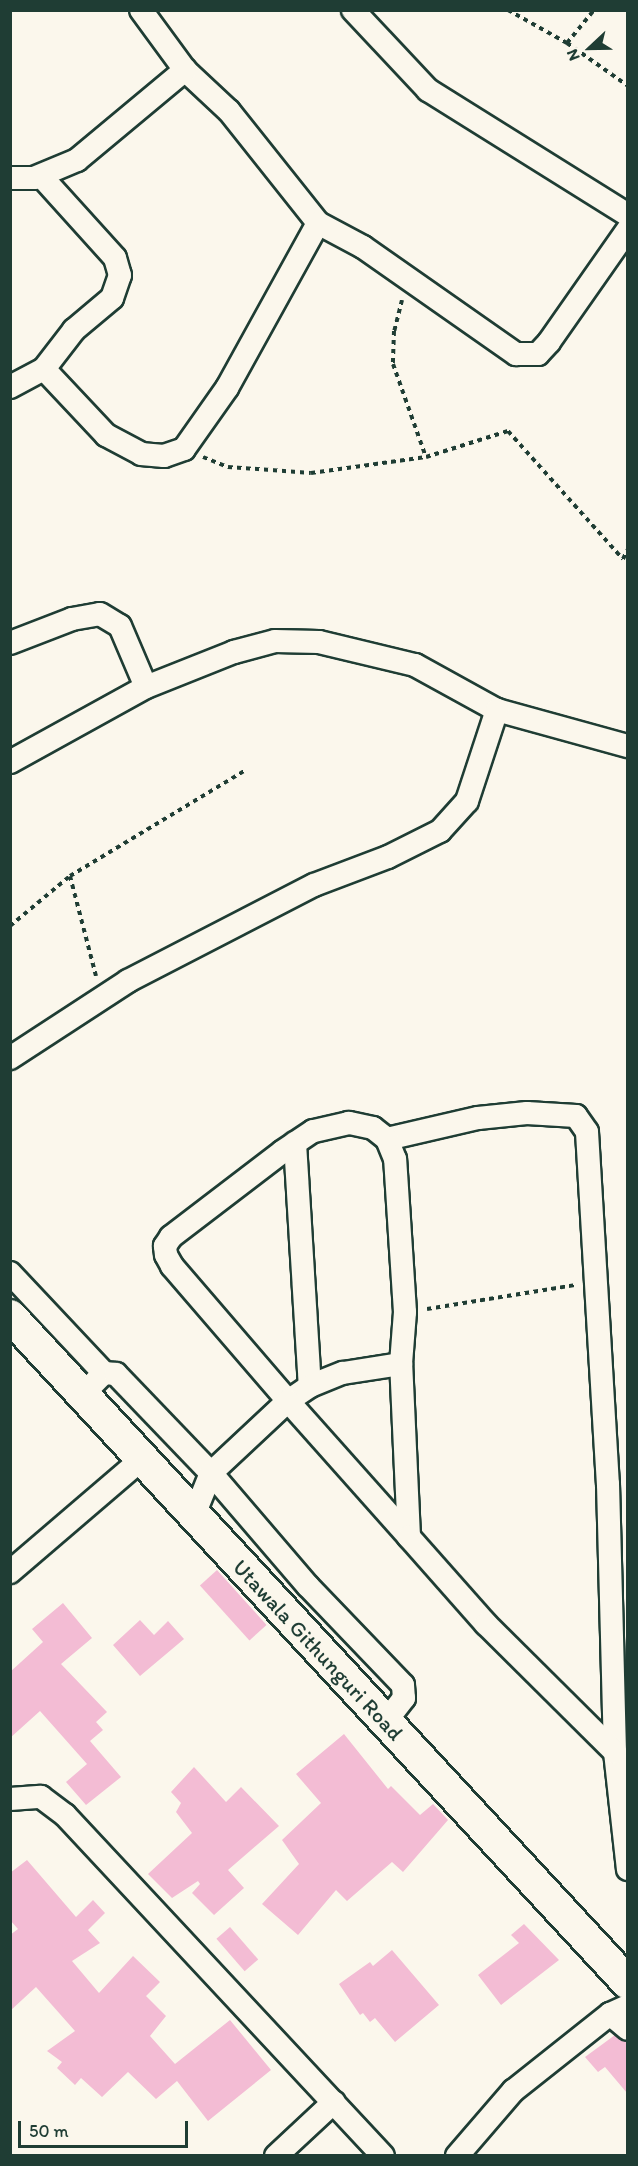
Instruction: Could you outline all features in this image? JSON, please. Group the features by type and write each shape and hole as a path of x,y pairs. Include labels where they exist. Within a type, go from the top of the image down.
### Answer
{"street":[{"path":"141,10 185,70 229,111 318,223 363,247 501,344 530,356 549,342 627,229"},
{"path":"356,13 428,90 627,216"},
{"path":"10,178 41,176 77,160 185,70"},
{"path":"10,387 44,369 74,330 112,298 120,275 116,258 41,176"},
{"path":"44,369 106,435 141,454 164,456 184,449 227,388 318,223"},
{"path":"10,643 72,619 100,614 120,626 146,687"},
{"path":"10,762 146,687 234,652 275,641 319,642 415,665 497,710 627,746"},
{"path":"10,1058 101,997 314,885 388,857 440,831 467,801 497,710"},
{"path":"387,1139 478,1118 527,1113 566,1115 583,1121 587,1132 599,1282 615,1752 627,1869"},
{"path":"409,1537 401,1364 405,1312 395,1159 387,1139 373,1128 349,1123 313,1131 171,1237 165,1246 172,1266 288,1401 409,1537 486,1623 615,1752"},
{"path":"295,1143 310,1386"},
{"path":"10,1273 104,1373 116,1374 211,1473 308,1586 403,1685 404,1698 385,1722"},
{"name":"Utawala Githunguri Road","path":"10,1316 385,1722 623,1990"},
{"path":"194,1515 211,1473 288,1401 310,1386 343,1373 401,1364"},
{"path":"82,1395 104,1373"},
{"path":"10,1572 142,1459"},
{"path":"283,1611 308,1586"},
{"path":"10,1799 41,1797 65,1815 383,2156"},
{"path":"623,1990 627,2029"},
{"path":"457,2156 513,2091 623,1990"},
{"path":"276,2156 334,2102"}],"path":[{"path":"508,10 567,43 627,86"},
{"path":"567,43 594,10"},
{"path":"408,279 394,331 393,364 426,457"},
{"path":"184,449 228,467 311,473 426,457 508,431 623,559 627,549"},
{"path":"10,926 70,876 246,770"},
{"path":"70,876 101,997"},
{"path":"405,1312 599,1282"}],"building":[{"path":"217,1570 267,1625 249,1640 200,1585"},
{"path":"63,1603 92,1638 61,1664 107,1712 96,1722 103,1730 90,1741 121,1777 86,1805 66,1782 87,1764 40,1711 10,1738 10,1672 43,1642 32,1629"},
{"path":"140,1620 154,1635 168,1621 184,1639 140,1676 113,1645"},
{"path":"344,1734 388,1789 391,1786 420,1815 433,1804 448,1820 403,1872 392,1862 347,1901 336,1890 298,1935 262,1904 299,1864 282,1840 321,1803 296,1774"},
{"path":"194,1767 226,1802 241,1787 279,1826 228,1870 244,1888 214,1915 192,1893 200,1884 198,1881 172,1898 148,1874 192,1833 176,1812 181,1803 171,1792"},
{"path":"27,1860 76,1917 93,1900 105,1913 88,1930 100,1943 72,1961 99,1993 133,1956 160,1982 146,1996 166,2016 150,2036 175,2064 230,2020 271,2070 208,2121 177,2081 156,2099 128,2072 102,2097 81,2078 75,2085 57,2068 62,2062 47,2051 75,2031 36,1987 10,2011 10,1935 18,1929 10,1920 10,1873"},
{"path":"524,1924 559,1960 501,2005 478,1975 519,1943 511,1935"},
{"path":"230,1927 258,1959 245,1971 216,1939"},
{"path":"392,1950 439,2005 395,2042 375,2018 370,2022 363,2013 360,2015 339,1984 370,1962 373,1966"},
{"path":"615,2035 627,2042 627,2093 605,2067 598,2072 585,2057"}]}
